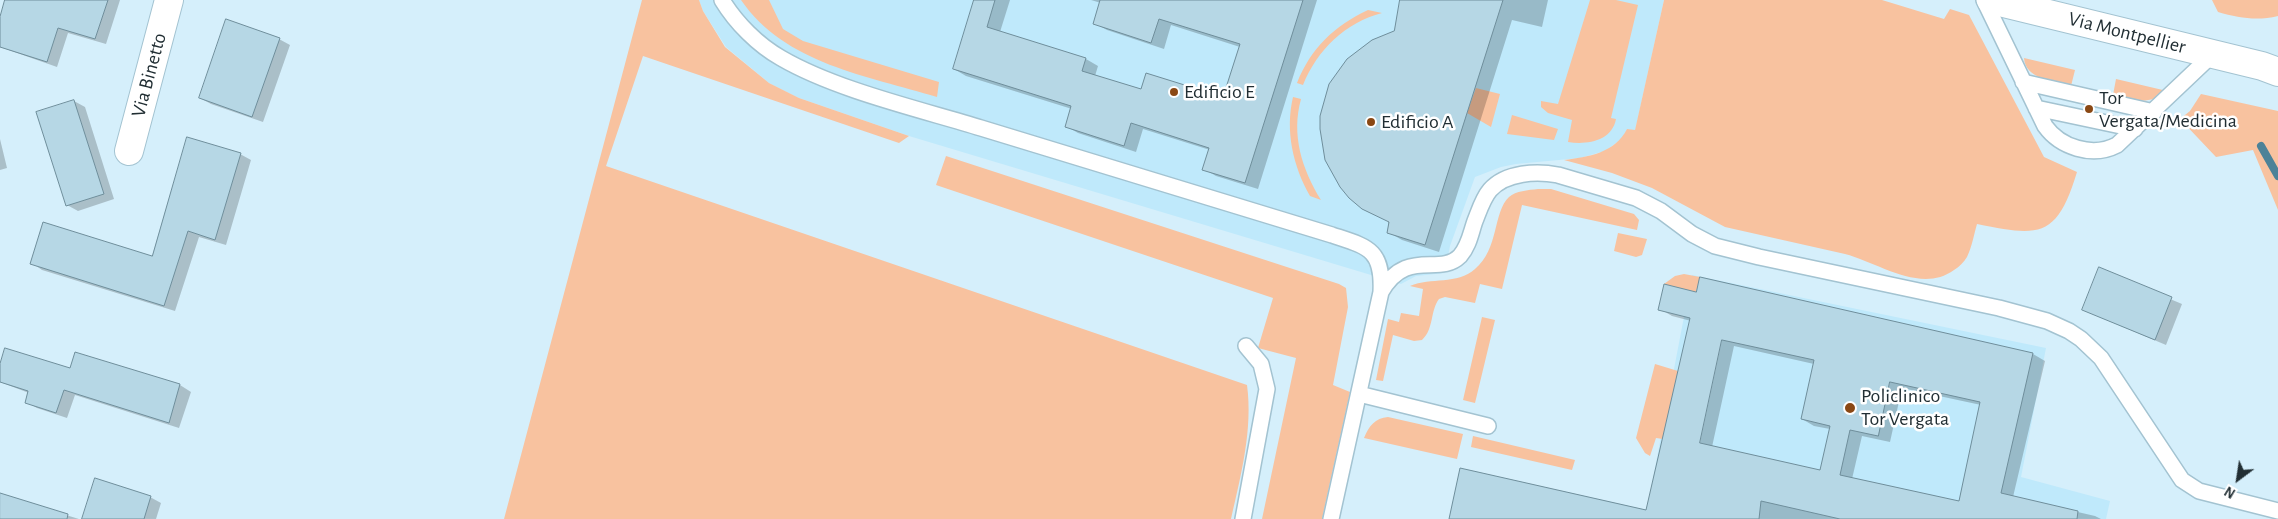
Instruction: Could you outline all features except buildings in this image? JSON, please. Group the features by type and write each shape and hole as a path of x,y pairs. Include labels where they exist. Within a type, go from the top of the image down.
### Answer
{"street":[{"name":"Via Binetto","path":"129,151 170,0"},
{"name":"Via Montpellier","path":"1991,0 2273,68"}],"lane":[{"path":"722,0 746,30 760,42 781,58 808,71 905,105 1355,243 1373,254 1382,269 1381,292 1331,519"},
{"path":"1984,0 2050,133 2067,145 2090,151 2110,149 2154,112 2213,54"},
{"path":"2024,82 2154,112"},
{"path":"2036,108 2135,129"},
{"path":"1381,292 1390,278 1404,268 1441,264 1459,256 1469,241 1485,198 1497,185 1506,179 1530,173 1546,172 1636,198 1661,211 1702,240 1715,246 1999,308 2047,321 2069,331 2081,339 2101,358 2182,480 2199,491 2278,511"},
{"path":"1243,519 1267,389 1261,364 1246,346"},
{"path":"1359,394 1488,426"}],"shaded area":[{"path":"642,0 699,0 703,11 725,47 769,83 799,98 909,136 899,143 643,56 606,166 1247,385 1247,435 1231,519 504,519"},
{"path":"699,0 1664,0 1635,131 1627,129 1623,138 1605,151 1580,158 1501,167 1475,177 1450,246 1445,273 1416,276 1401,284 909,136 799,98 769,83 726,47 703,11"},
{"path":"741,0 769,0 783,29 803,41 939,82 937,97 856,74 804,53 780,39 759,22"},
{"path":"1590,0 1616,0 1638,5 1611,118 1616,119 1614,126 1604,137 1598,140 1575,143 1568,142 1572,120 1548,113 1541,107 1541,101 1558,104"},
{"path":"1664,0 1882,0 1944,19 1950,9 1969,15 2044,157 2077,172 2070,194 2062,210 2053,221 2043,228 2031,231 2016,231 1977,224 1969,253 1960,266 1941,277 1928,279 1914,278 1845,254 1725,227 1652,188 1612,173 1564,160 1591,155 1608,149 1622,137 1627,129 1635,130"},
{"path":"2212,0 2278,0 2278,16 2255,19 2226,14 2218,12"},
{"path":"1368,10 1382,13 1356,23 1334,39 1316,60 1303,85 1297,83 1309,59 1325,39 1345,23"},
{"path":"2024,58 2075,70 2071,86 2049,81 2035,75 2026,65"},
{"path":"2116,79 2167,91 2154,99 2128,99 2113,95"},
{"path":"1476,88 1500,94 1491,127 1467,113"},
{"path":"2201,94 2278,111 2278,210 2253,150 2216,157 2180,119 2190,111"},
{"path":"1293,97 1301,99 1297,126 1300,151 1308,176 1321,200 1310,196 1295,160 1290,135"},
{"path":"1512,115 1558,129 1554,140 1507,134"},
{"path":"946,156 1339,284 1346,288 1348,307 1333,385 1350,392 1322,519 1262,519 1296,358 1258,348 1273,298 936,185"},
{"path":"1551,189 1634,214 1639,220 1637,230 1522,205 1502,289 1480,284 1475,303 1445,297 1439,299 1426,336 1422,340 1414,341 1393,335 1383,381 1376,380 1388,319 1399,322 1401,313 1419,316 1423,289 1410,286 1418,283 1460,277 1475,269 1483,261 1488,251 1500,212 1509,197 1526,190"},
{"path":"1618,233 1647,239 1642,255 1636,257 1614,251"},
{"path":"1684,274 1700,277 1696,292 1664,284 1675,276"},
{"name":"Policlinico Tor Vergata","path":"1692,275 2046,348 2021,477 2110,501 2106,519 1449,519 1460,468 1647,510"},
{"path":"1482,317 1495,320 1475,403 1463,400"},
{"path":"1655,364 1678,371 1663,439 1656,438 1650,456 1645,453 1636,438"},
{"path":"1388,417 1463,434 1457,459 1364,438 1373,423"},
{"path":"1473,436 1575,460 1572,470 1471,447"}],"waterway":[{"path":"2261,146 2278,176"}],"place":[{"name":"Edificio E","path":"1174,92"},
{"name":"Tor Vergata/Medicina","path":"2089,109"},
{"name":"Edificio A","path":"1371,122"},
{"name":"Policlinico Tor Vergata","path":"1850,408"}]}
